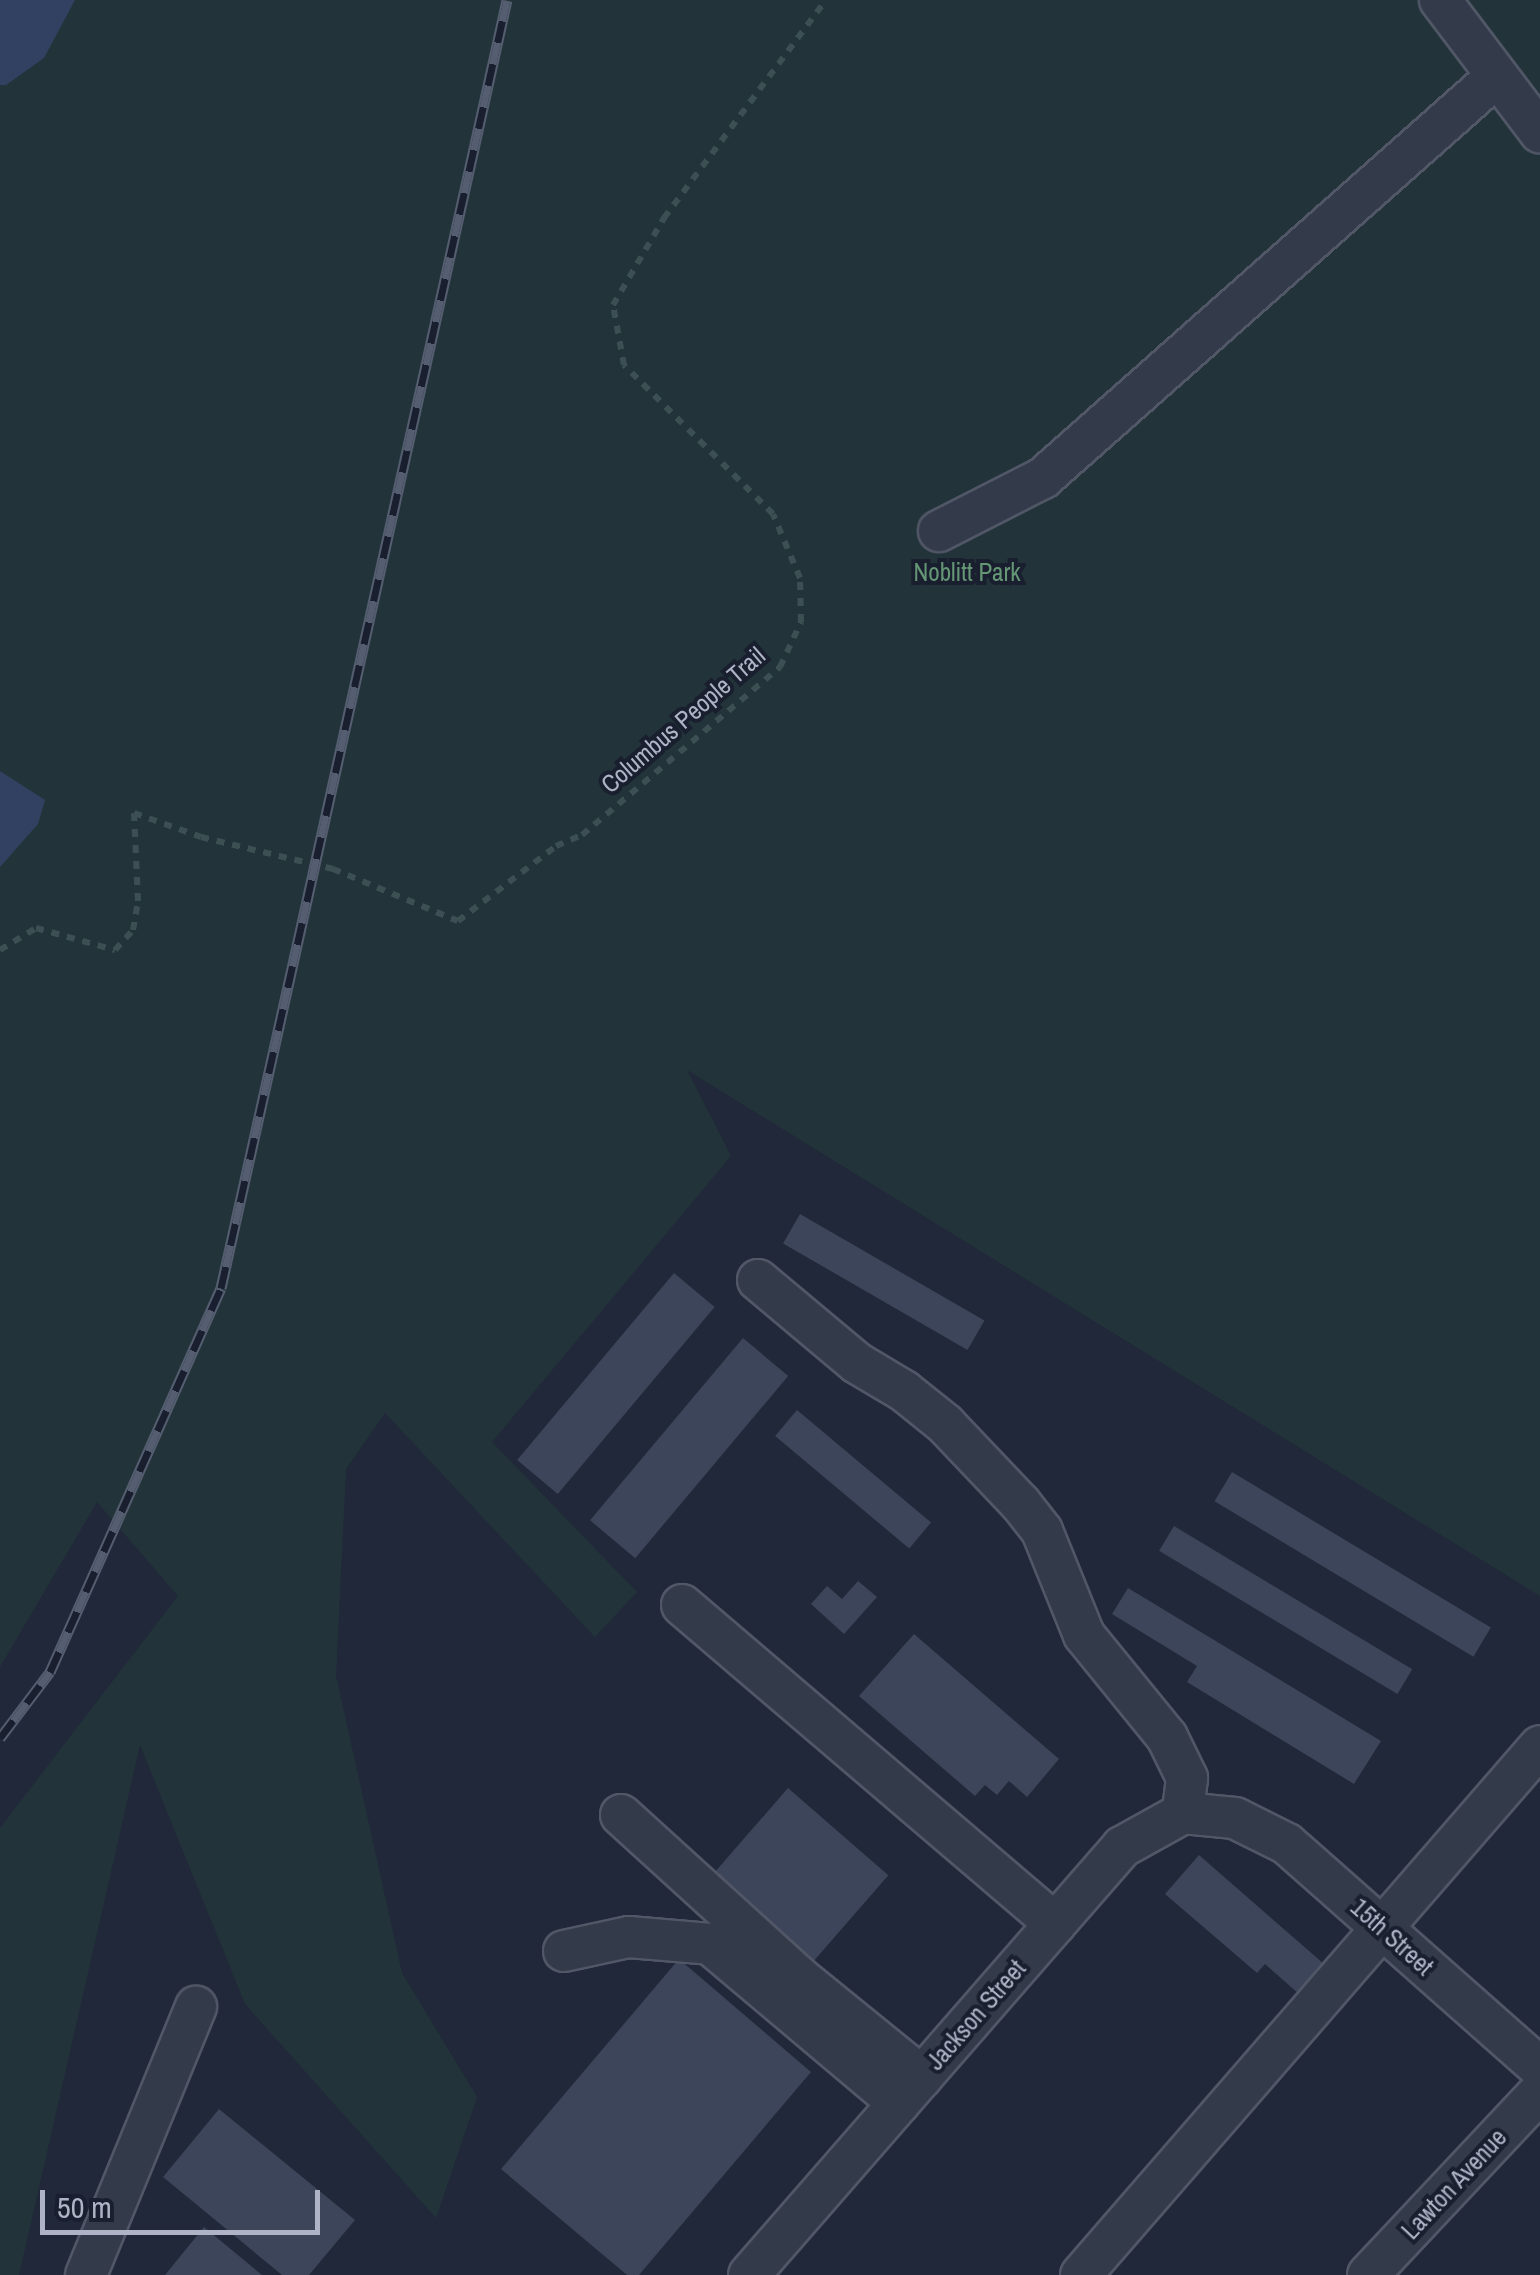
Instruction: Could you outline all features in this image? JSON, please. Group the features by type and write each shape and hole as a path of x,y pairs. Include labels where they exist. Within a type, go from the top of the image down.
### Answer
{"street":[{"path":"1440,0 1540,132"},
{"path":"939,532 1043,478 1497,76"},
{"path":"758,1280 857,1363 904,1390 946,1424 1021,1504 1042,1531 1084,1635 1167,1737 1186,1778 1184,1813"},
{"path":"682,1605 1055,1924"},
{"path":"1081,2275 1540,1746"},
{"name":"15th Street","path":"1184,1813 1235,1818 1287,1844 1540,2068"},
{"name":"Jackson Street","path":"750,2275 1122,1847 1184,1813"},
{"path":"621,1815 800,1978 911,2090"},
{"path":"564,1951 629,1937 710,1944 911,2090"},
{"path":"86,2275 196,2007"},
{"name":"Lawton Avenue","path":"1368,2275 1540,2092"}],"path":[{"name":"Columbus People Trail","path":"0,950 36,928 115,950 133,930 138,901 134,814 201,837 333,870 458,921 556,846 582,835 780,667 800,622 800,578 773,514 624,365 613,305 664,218 826,0"}],"green space":[{"name":"Noblitt Park","path":"0,0 1540,0 1540,1596 687,1070 731,1156 492,1442 637,1592 595,1637 385,1413 346,1469 336,1676 402,1973 477,2097 436,2218 245,2004 140,1745 19,2275 0,2275 0,1828 178,1596 97,1502 0,1667"}],"water":[{"path":"0,0 75,0 44,58 6,85 0,85"},
{"path":"0,771 45,800 38,824 0,867"}],"building":[{"path":"800,1214 984,1320 967,1350 783,1243"},
{"path":"674,1273 715,1307 558,1494 517,1460"},
{"path":"743,1338 788,1376 635,1558 590,1520"},
{"path":"797,1410 931,1522 909,1549 775,1436"},
{"path":"1232,1472 1491,1628 1473,1657 1214,1501"},
{"path":"1174,1526 1412,1669 1397,1694 1159,1551"},
{"path":"858,1581 877,1597 844,1634 811,1604 827,1586 842,1599"},
{"path":"1128,1588 1381,1741 1354,1784 1187,1682 1197,1666 1112,1614"},
{"path":"914,1634 1059,1759 1027,1797 1009,1781 997,1795 985,1785 975,1796 859,1696"},
{"path":"788,1788 888,1875 810,1966 709,1879"},
{"path":"1199,1855 1324,1964 1299,1994 1265,1964 1257,1973 1165,1894"},
{"path":"679,1959 811,2072 639,2275 627,2275 501,2169"},
{"path":"219,2109 355,2220 309,2275 282,2275 163,2177"},
{"path":"204,2227 262,2275 165,2275"}],"railway":[{"path":"0,1738 50,1672 221,1288 507,0"}]}
